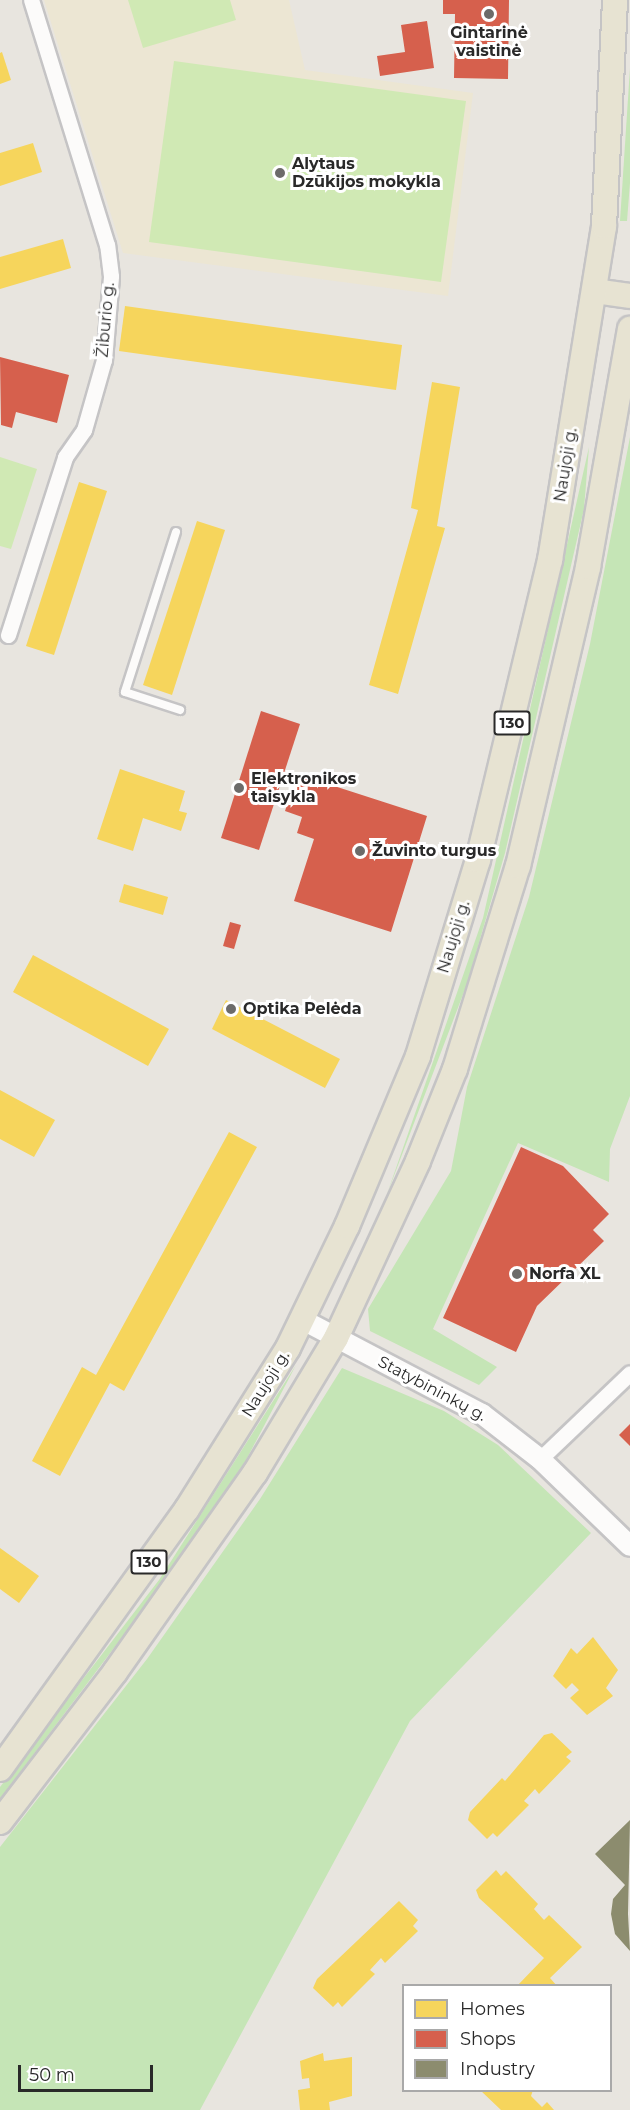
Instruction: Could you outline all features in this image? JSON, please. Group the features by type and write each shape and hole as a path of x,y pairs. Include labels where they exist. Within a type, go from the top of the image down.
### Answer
{"main road":[{"name":"Naujoji g.","path":"0,1769 188,1509 303,1320 418,1056 478,860 550,560 596,291 610,152 615,0"},
{"path":"596,291 630,296"},
{"name":"130","path":"0,1822 184,1577 336,1338 455,1069 509,898 590,557 630,329"}],"street":[{"name":"Žiburio g.","path":"8,635 65,457 86,420 104,360 111,276 107,245 31,0"},
{"name":"Statybininkų g.","path":"303,1320 482,1414 540,1459 630,1546"},
{"path":"540,1459 630,1373"}],"lane":[{"path":"176,532 124,692 180,710"}],"shaded area":[{"name":"Alytaus Dzūkijos mokykla","path":"44,0 289,0 305,70 473,93 448,296 123,253"}],"green space":[{"path":"128,0 230,0 236,20 143,48"},
{"path":"174,61 466,101 441,282 149,242"},
{"path":"630,68 630,183 627,221 620,221"},
{"path":"630,437 630,1096 610,1149 609,1182 518,1143 433,1329 497,1367 479,1385 370,1331 368,1309 451,1171 467,1087 529,897 590,644"},
{"path":"589,447 584,509 505,853 467,984 387,1194 483,918"},
{"path":"0,457 37,469 11,549 0,546"},
{"path":"296,1365 245,1462 163,1583 0,1799 0,1787 159,1580"},
{"path":"342,1368 444,1411 498,1445 591,1533 410,1721 200,2110 0,2110 0,1847 147,1659 260,1499"}],"building: Homes":[{"path":"2,52 11,80 0,84 0,53"},
{"path":"33,143 42,172 0,186 0,153"},
{"path":"63,239 71,268 0,289 0,257"},
{"path":"125,306 402,345 396,390 119,351"},
{"path":"432,382 460,387 437,526 445,528 398,694 369,685 418,510 411,508"},
{"path":"79,482 107,491 54,655 26,646"},
{"path":"197,521 225,530 172,695 143,685"},
{"path":"120,769 185,791 179,811 187,813 181,831 143,818 133,851 97,839"},
{"path":"124,884 168,897 163,915 119,902"},
{"path":"33,955 169,1029 148,1066 13,992"},
{"path":"226,1000 340,1059 325,1088 212,1029"},
{"path":"0,1090 55,1120 34,1157 0,1139"},
{"path":"229,1132 257,1147 124,1391 110,1383 60,1476 32,1461 82,1367 96,1375"},
{"path":"0,1548 39,1576 19,1603 0,1589"},
{"path":"593,1637 618,1670 606,1688 613,1696 587,1715 570,1698 579,1690 572,1683 566,1689 553,1676 571,1648 577,1654"},
{"path":"552,1733 572,1752 566,1757 571,1761 539,1794 535,1789 524,1801 529,1805 497,1837 493,1833 487,1839 468,1820 470,1812 502,1778 505,1781 544,1735"},
{"path":"496,1870 501,1876 506,1871 538,1904 534,1909 544,1920 549,1915 582,1947 550,1978 555,1984 519,1984 544,1958 479,1898 476,1890"},
{"path":"399,1901 418,1920 413,1926 418,1931 385,1963 381,1958 370,1970 375,1974 342,2007 338,2002 333,2007 313,1988 317,1979"},
{"path":"323,2053 324,2061 352,2057 352,2096 329,2102 330,2110 300,2110 298,2090 310,2088 309,2078 302,2079 300,2061"},
{"path":"482,2092 532,2092 531,2096 542,2107 547,2102 554,2110 501,2110"}],"building: Shops":[{"path":"443,0 509,0 508,79 454,78 455,14 443,14"},
{"path":"427,21 434,68 380,76 377,56 405,52 401,25"},
{"path":"0,357 69,375 57,423 16,412 12,428 1,425"},
{"path":"261,711 300,724 259,850 221,838"},
{"path":"297,774 427,816 391,932 294,901 314,839 297,833 302,817 285,811"},
{"path":"230,922 241,925 234,949 223,946"},
{"name":"Norfa XL","path":"521,1147 563,1166 609,1214 593,1230 604,1241 537,1306 516,1352 443,1318"},
{"path":"630,1424 630,1446 619,1435"}],"building: Industry":[{"path":"630,1820 628,1914 630,1951 615,1934 611,1914 613,1899 625,1885 595,1854"}],"place":[{"name":"Gintarinė vaistinė","path":"489,14"},
{"name":"Alytaus Dzūkijos mokykla","path":"280,173"},
{"name":"Elektronikos taisykla","path":"239,788"},
{"name":"Žuvinto turgus","path":"360,851"},
{"name":"Optika Pelėda","path":"231,1009"},
{"name":"Norfa XL","path":"517,1274"}]}
